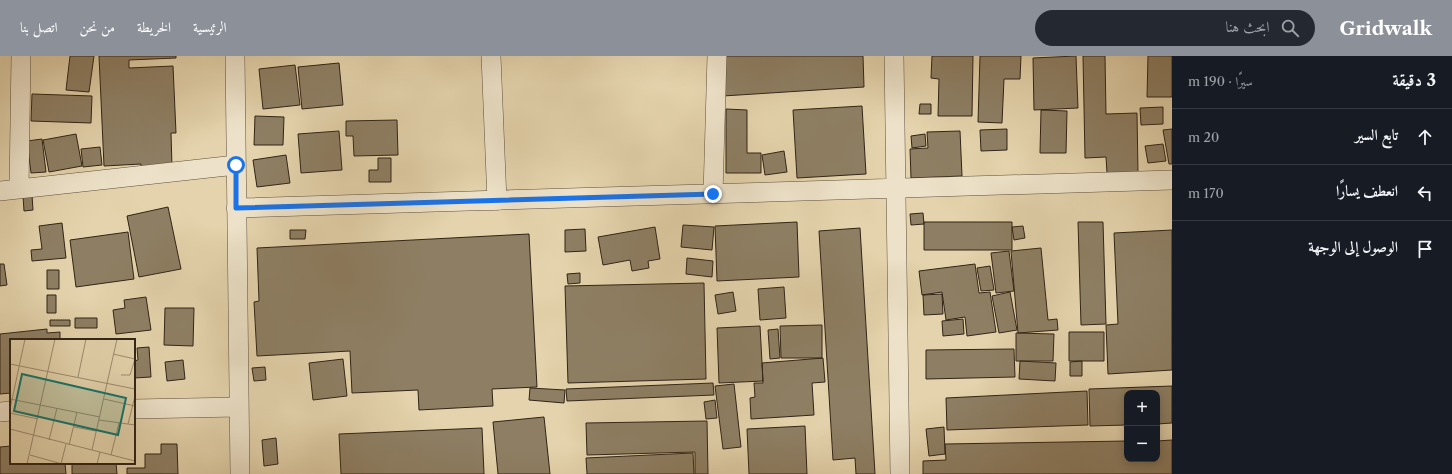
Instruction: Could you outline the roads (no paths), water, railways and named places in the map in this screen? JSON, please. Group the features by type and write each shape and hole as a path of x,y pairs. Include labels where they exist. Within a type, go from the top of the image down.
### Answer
{"street":[{"path":"19,189 21,56"},
{"path":"235,56 240,474"},
{"path":"491,56 497,201"},
{"path":"713,194 717,56"},
{"path":"894,56 900,474"},
{"path":"0,191 236,165"},
{"path":"236,208 1172,180"},
{"path":"135,409 239,407"},
{"path":"0,412 10,411"}]}
